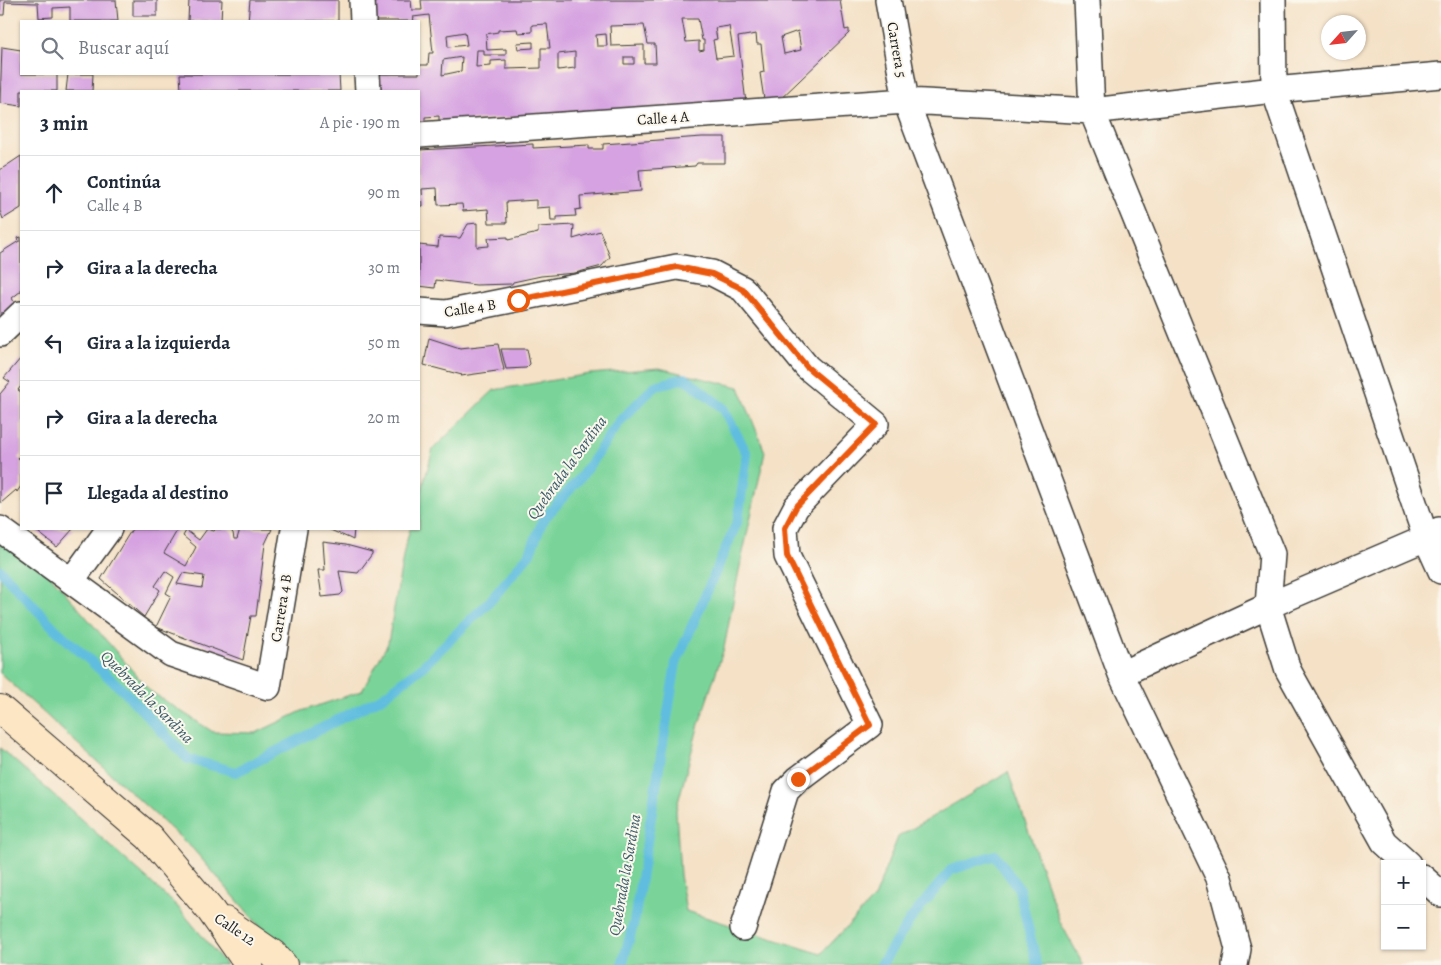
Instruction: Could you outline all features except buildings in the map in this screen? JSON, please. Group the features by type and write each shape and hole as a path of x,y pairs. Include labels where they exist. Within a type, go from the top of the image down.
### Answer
{"main road":[{"path":"0,710 149,837 211,911"},
{"name":"Calle 12","path":"211,911 249,965"},
{"name":"Calle 12","path":"211,911 273,954 283,965"}],"street":[{"path":"362,0 363,20"},
{"name":"Carrera 5","path":"888,0 906,101 1121,674 1219,878 1238,949 1235,965"},
{"path":"1087,0 1092,111 1272,554 1268,606 1288,670 1384,842 1404,860"},
{"path":"1273,0 1274,90 1434,534 1441,571"},
{"path":"367,75 368,90"},
{"name":"Calle 4 A","path":"420,135 906,101 1092,111 1274,90 1441,75"},
{"name":"Calle 4 B","path":"420,311 446,313 677,267 712,274 743,289 807,367 876,424 796,507 785,528 787,556 870,725 798,779 786,791 743,928"},
{"path":"0,334 20,315"},
{"path":"0,529 72,580 108,530"},
{"name":"Carrera 4 B","path":"72,580 171,654 268,687 294,530"},
{"path":"1121,674 1268,606 1434,534"},
{"path":"1426,881 1441,894"}],"green space":[{"path":"659,368 739,387 765,452 724,648 699,724 676,810 680,875 686,911 821,954 874,898 898,837 1008,772 1060,922 1084,965 293,965 193,849 0,673 0,517 150,691 213,732 256,733 302,711 362,691 388,643 404,551 410,530 420,530 420,496 433,449 494,390 590,374"},
{"path":"0,748 178,907 226,965 0,965"}],"waterway":[{"name":"Quebrada la Sardina","path":"0,570 55,629 124,691 188,759 236,772 383,697 420,669 491,600 530,553 543,520 581,477 619,422 655,386 685,378 723,408 747,454 738,520 676,663 634,922 622,965"},
{"name":"Quebrada la Sardina","path":"881,965 910,920 951,870 995,855 1019,889 1037,965"}],"route":[{"path":"518,300 677,267 712,274 743,289 807,367 876,424 796,507 785,528 787,556 870,725 798,779"}]}
